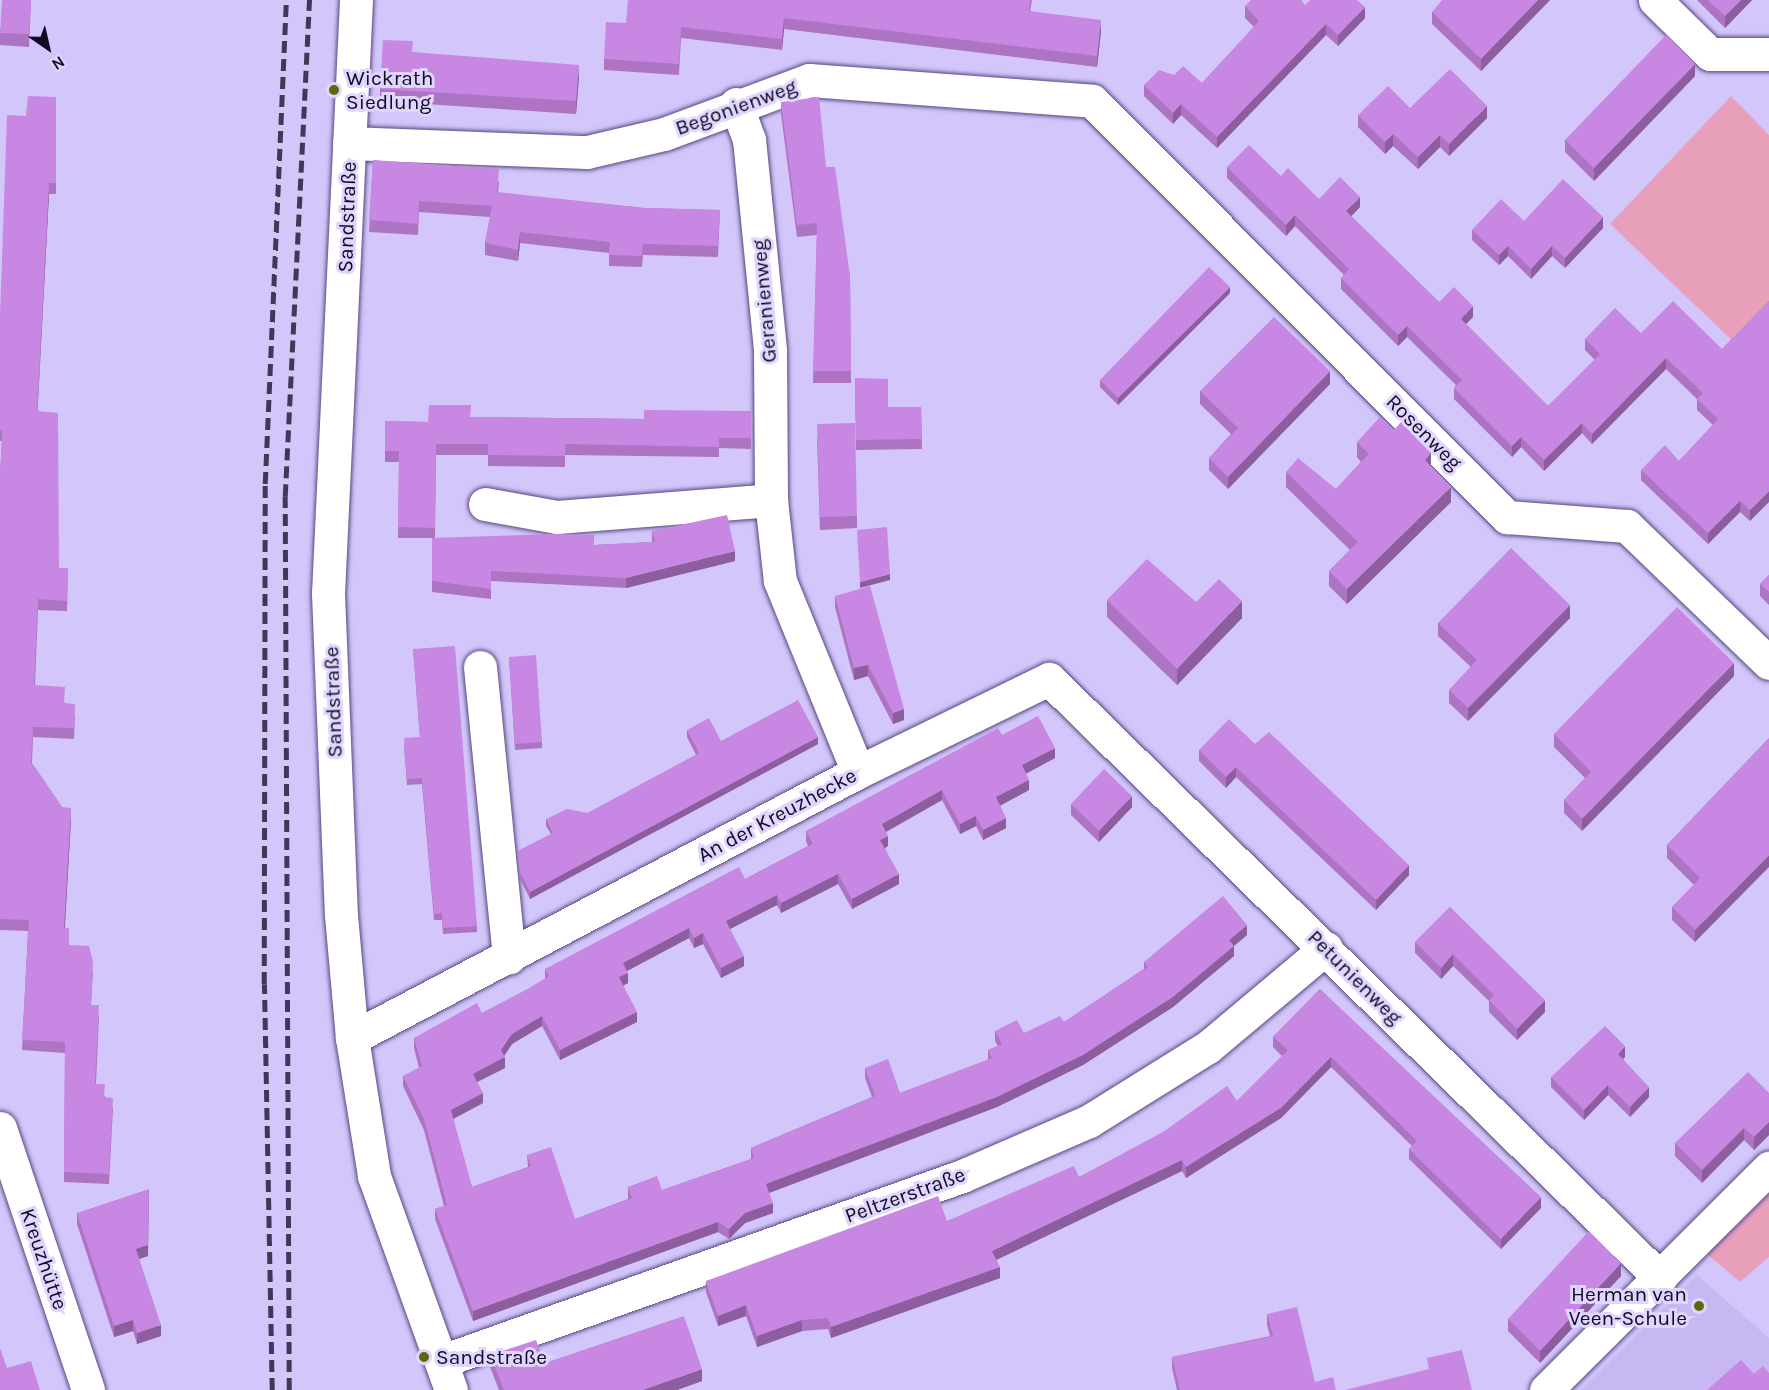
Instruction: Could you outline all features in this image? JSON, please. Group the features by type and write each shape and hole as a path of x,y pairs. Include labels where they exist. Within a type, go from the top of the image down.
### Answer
{"street":[{"name":"Sandstraße","path":"356,0 328,593 352,1038 374,1176 447,1376"},
{"path":"1655,0 1710,54 1769,54"},
{"name":"Begonienweg","path":"349,143 587,152 664,134 736,105 809,80 1092,101 1117,122"},
{"name":"Geranienweg","path":"736,105 749,139 770,351 771,500 780,581 858,772"},
{"name":"Rosenweg","path":"1117,122 1507,517 1627,526 1769,663"},
{"path":"485,504 557,517 771,500"},
{"path":"480,668 508,957"},
{"name":"An der Kreuzhecke","path":"352,1038 858,772 1049,679"},
{"name":"Petunienweg","path":"1049,679 1326,948 1660,1278"},
{"name":"Peltzerstraße","path":"447,1376 962,1176 1089,1121 1208,1047 1326,948"},
{"name":"Kreuzhütte","path":"0,1128 88,1390"},
{"path":"1546,1390 1769,1168"}],"shaded area":[{"path":"1731,96 1769,135 1769,312 1737,345 1610,224"},
{"path":"1769,1194 1769,1257 1740,1282 1707,1254"},
{"name":"Herman van Veen-Schule","path":"1697,1275 1769,1338 1769,1390 1581,1390"}],"building":[{"path":"2,0 31,0 29,34 0,33"},
{"path":"628,0 1030,0 1029,11 1101,20 1097,56 784,18 782,39 681,27 679,64 604,59 606,22 626,23"},
{"path":"1251,0 1301,0 1305,5 1310,0 1357,0 1365,7 1338,35 1326,24 1217,137 1181,104 1173,113 1144,85 1159,70 1174,75 1183,66 1202,83 1259,21 1245,6"},
{"path":"1442,0 1538,0 1481,59 1432,12"},
{"path":"1708,0 1741,0 1725,16"},
{"path":"1666,35 1695,64 1594,168 1565,140"},
{"path":"383,40 413,41 412,52 579,65 576,101 380,89"},
{"path":"1450,69 1487,106 1449,144 1440,135 1418,157 1393,134 1385,142 1358,115 1388,86 1410,108"},
{"path":"28,96 56,97 56,183 49,183 37,411 58,413 59,568 68,568 67,601 38,599 34,685 65,687 64,703 75,704 74,728 33,727 31,762 62,807 71,808 64,928 69,928 69,945 89,946 93,962 91,1005 99,1005 95,1084 105,1084 104,1097 113,1098 109,1174 64,1172 65,1042 22,1040 29,920 0,919 0,476 2,431 0,430 0,317 7,115 26,116"},
{"path":"819,97 826,167 835,167 850,276 851,371 813,371 817,223 797,225 781,102"},
{"path":"1249,145 1281,176 1288,168 1319,199 1340,177 1360,197 1346,211 1439,302 1454,287 1473,306 1461,319 1548,406 1600,354 1585,339 1615,308 1641,333 1673,301 1722,349 1769,301 1769,491 1750,510 1740,501 1708,533 1641,470 1665,445 1679,461 1718,419 1697,399 1703,393 1666,358 1592,434 1582,423 1544,460 1521,437 1512,446 1454,388 1462,380 1407,326 1398,335 1341,278 1349,269 1295,215 1286,225 1227,167"},
{"path":"373,160 499,169 497,192 644,208 720,210 718,246 643,244 642,256 609,255 610,242 520,232 518,250 485,243 492,206 419,201 418,224 369,220"},
{"path":"1563,179 1603,217 1565,258 1552,246 1531,269 1508,246 1499,255 1472,230 1501,199 1524,221"},
{"path":"1209,267 1230,287 1118,398 1100,380"},
{"path":"1274,317 1330,371 1228,477 1209,458 1238,428 1200,391"},
{"path":"855,378 888,379 888,407 921,407 922,439 856,440"},
{"path":"429,405 471,405 470,417 644,419 644,410 751,411 751,438 719,438 719,447 565,444 565,456 488,455 488,444 436,444 435,528 398,527 399,451 385,451 385,421 428,422"},
{"path":"1380,417 1394,430 1401,422 1431,452 1425,460 1451,487 1347,589 1329,571 1358,542 1286,472 1298,458 1336,489 1369,454 1357,442"},
{"path":"855,423 857,516 820,517 817,424"},
{"path":"727,515 735,551 626,578 491,571 491,589 432,581 432,538 552,534 594,535 594,545 655,542 652,531"},
{"path":"887,527 890,574 860,582 857,530"},
{"path":"1511,548 1570,605 1468,708 1449,690 1477,660 1438,623"},
{"path":"1147,559 1196,602 1219,579 1242,601 1177,669 1107,600"},
{"path":"1769,575 1769,592 1760,584"},
{"path":"870,586 904,709 893,713 868,665 854,668 835,596"},
{"path":"1677,607 1734,663 1582,819 1564,800 1591,772 1554,734"},
{"path":"455,646 477,926 443,928 442,913 434,914 422,778 407,779 404,738 420,737 413,649"},
{"path":"536,655 542,742 515,744 509,657"},
{"path":"798,700 818,737 530,892 520,872 518,851 553,833 546,819 567,809 588,813 699,753 687,730 709,718 721,741"},
{"path":"1038,716 1055,748 1022,765 1029,780 996,797 1006,818 983,830 976,816 960,824 942,790 882,824 888,836 880,840 899,874 852,899 838,874 781,903 777,895 726,921 744,956 721,968 703,933 694,938 689,928 623,963 628,973 619,977 637,1012 560,1050 542,1016 512,1034 501,1050 505,1057 473,1074 483,1093 451,1110 472,1187 531,1166 527,1155 551,1147 575,1219 632,1198 628,1187 657,1176 662,1190 754,1158 751,1148 875,1096 865,1068 888,1059 900,1093 992,1058 988,1050 1002,1044 995,1031 1017,1020 1024,1033 1060,1016 1064,1022 1148,967 1144,962 1223,896 1247,925 1229,940 1234,946 1173,997 1083,1055 997,1097 766,1184 773,1203 745,1213 729,1229 718,1222 473,1311 435,1209 447,1205 424,1119 403,1076 422,1066 414,1038 477,1003 482,1013 528,989 549,976 545,969 739,867 745,879 813,844 806,831 998,728 1002,735"},
{"path":"1229,719 1255,744 1269,732 1409,865 1376,900 1236,767 1226,777 1199,750"},
{"path":"1769,738 1769,855 1695,930 1672,907 1700,878 1667,845"},
{"path":"1104,769 1132,796 1099,831 1071,804"},
{"path":"1450,907 1545,1000 1517,1029 1489,1000 1494,995 1453,954 1441,968 1415,942"},
{"path":"1320,989 1541,1197 1501,1239 1409,1149 1417,1141 1331,1057 1281,1108 1186,1167 1182,1160 992,1251 1000,1267 831,1327 828,1318 802,1320 757,1336 746,1305 718,1316 706,1281 938,1196 947,1221 1074,1166 1079,1177 1163,1132 1227,1086 1237,1101 1288,1050 1273,1037"},
{"path":"1605,1026 1625,1046 1618,1054 1649,1087 1630,1107 1608,1085 1584,1110 1551,1077"},
{"path":"1748,1072 1769,1093 1769,1122 1754,1137 1744,1128 1702,1170 1675,1143"},
{"path":"149,1189 148,1245 136,1249 161,1325 137,1333 133,1320 114,1326 77,1213"},
{"path":"1589,1231 1621,1263 1540,1351 1508,1319"},
{"path":"1297,1307 1315,1382 1333,1377 1336,1390 1180,1390 1172,1357 1273,1336 1267,1314"},
{"path":"684,1316 702,1369 643,1390 504,1390 490,1355 536,1340 545,1363"},
{"path":"0,1348 7,1368 31,1361 40,1390 0,1390"},
{"path":"1462,1350 1472,1390 1345,1390 1429,1369 1427,1358"},
{"path":"1741,1360 1754,1374 1763,1366 1769,1373 1769,1390 1707,1390"}],"railway":[{"path":"272,1390 264,984 265,484 286,0"},
{"path":"289,1390 285,496 309,0"}],"place":[{"name":"Wickrath Siedlung","path":"334,90"},
{"name":"Herman van Veen-Schule","path":"1699,1306"},
{"name":"Sandstraße","path":"424,1357"}]}
